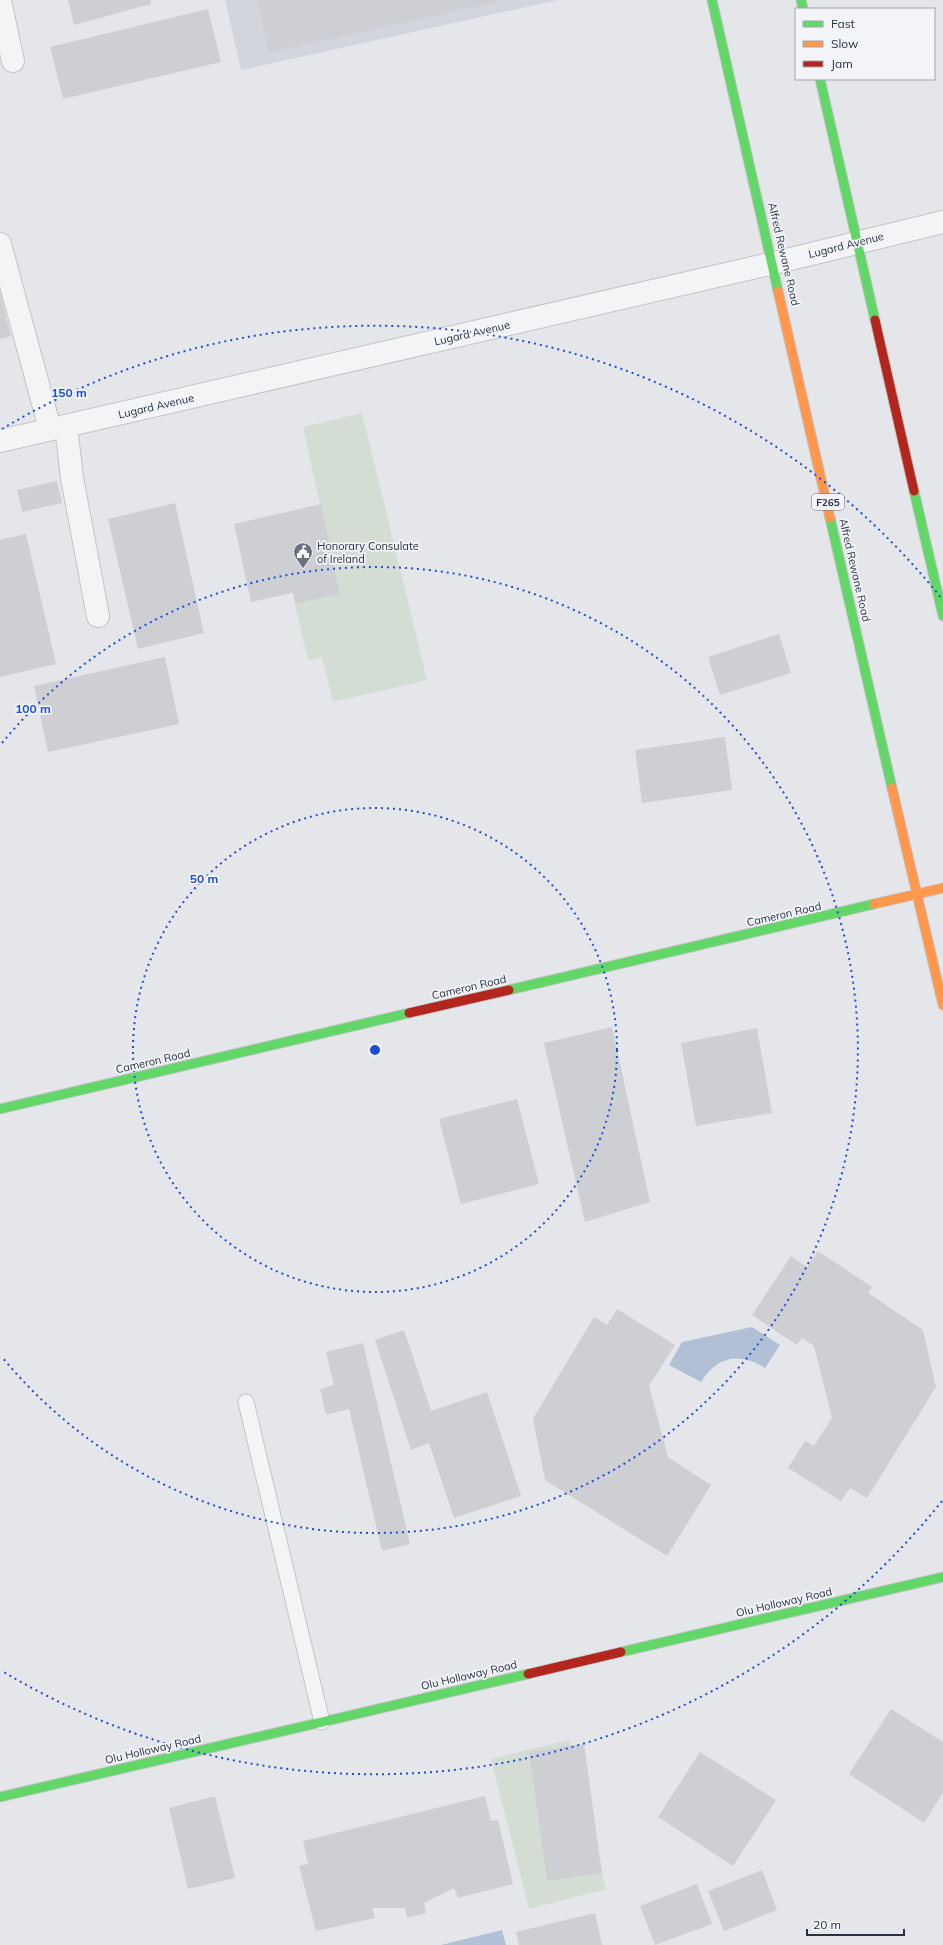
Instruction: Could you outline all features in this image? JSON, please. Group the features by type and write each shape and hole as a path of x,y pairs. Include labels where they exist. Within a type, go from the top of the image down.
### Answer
{"street":[{"name":"Alfred Rewane Road","path":"712,0 774,263 916,895 943,1005"},
{"path":"0,1 13,61"},
{"path":"820,80 859,242 943,616"},
{"name":"Lugard Avenue","path":"0,441 774,263 943,222"},
{"path":"0,244 58,428 72,478 98,616"},
{"name":"Cameron Road","path":"0,1109 943,888"},
{"name":"Olu Holloway Road","path":"0,1797 943,1577"}],"lane":[{"path":"246,1402 322,1722"}],"shaded area":[{"path":"225,0 558,0 241,70"},
{"path":"362,413 427,680 333,702 322,657 308,660 295,604 340,594 303,427"},
{"path":"569,1740 606,1889 529,1909 491,1759"}],"water":[{"path":"752,1327 780,1345 765,1368 747,1360 730,1359 714,1367 707,1373 701,1382 669,1365 682,1342"},
{"path":"502,1930 506,1945 441,1945"}],"building":[{"path":"68,0 150,0 151,4 74,25"},
{"path":"257,0 500,0 500,1 269,53"},
{"path":"208,9 221,62 63,99 50,47"},
{"path":"0,292 11,336 0,339"},
{"path":"57,481 62,503 22,512 17,490"},
{"path":"175,503 204,633 138,649 108,519"},
{"path":"321,504 340,594 295,604 293,593 251,602 234,524"},
{"path":"26,534 56,664 0,677 0,540"},
{"path":"779,634 791,673 720,695 708,657"},
{"path":"165,657 179,724 48,752 34,686"},
{"path":"725,737 732,790 642,803 635,750"},
{"path":"612,1027 650,1202 585,1222 544,1043"},
{"path":"757,1028 772,1113 696,1126 681,1043"},
{"path":"517,1099 539,1184 461,1204 439,1119"},
{"path":"818,1251 872,1287 868,1293 923,1330 936,1387 867,1498 850,1488 841,1501 788,1468 805,1441 814,1446 832,1418 814,1346 802,1338 797,1345 752,1315 791,1256 807,1267"},
{"path":"617,1309 675,1345 649,1386 668,1457 711,1485 667,1556 545,1480 533,1419 594,1317 607,1325"},
{"path":"404,1330 431,1411 487,1392 521,1496 454,1518 429,1443 411,1450 375,1340"},
{"path":"363,1343 410,1544 382,1551 349,1409 326,1415 320,1389 334,1385 326,1352"},
{"path":"891,1709 943,1742 943,1793 924,1823 849,1774"},
{"path":"584,1744 602,1873 547,1881 529,1752"},
{"path":"700,1752 776,1800 733,1866 658,1817"},
{"path":"215,1796 235,1878 188,1889 169,1808"},
{"path":"485,1796 491,1821 498,1820 513,1884 458,1898 454,1888 424,1903 426,1913 407,1918 405,1908 372,1908 375,1918 316,1931 299,1866 308,1864 303,1841"},
{"path":"762,1870 777,1910 724,1931 708,1891"},
{"path":"697,1884 712,1924 655,1945 640,1906"},
{"path":"595,1913 602,1945 519,1945 516,1932"}],"traffic: fast":[{"path":"712,0 778,291"},
{"path":"801,0 803,8"},
{"path":"820,80 875,320"},
{"path":"914,491 943,616"},
{"path":"830,518 892,788"},
{"path":"509,990 874,904"},
{"path":"0,1109 409,1013"},
{"path":"621,1652 943,1577"},
{"path":"0,1797 528,1674"}],"traffic: slow":[{"path":"778,291 830,518"},
{"path":"892,788 943,1005"},
{"path":"874,904 943,888"}],"traffic: jam":[{"path":"875,320 914,491"},
{"path":"409,1013 509,990"},
{"path":"528,1674 621,1652"}],"place":[{"name":"Honorary Consulate of Ireland","path":"303,569"}]}
